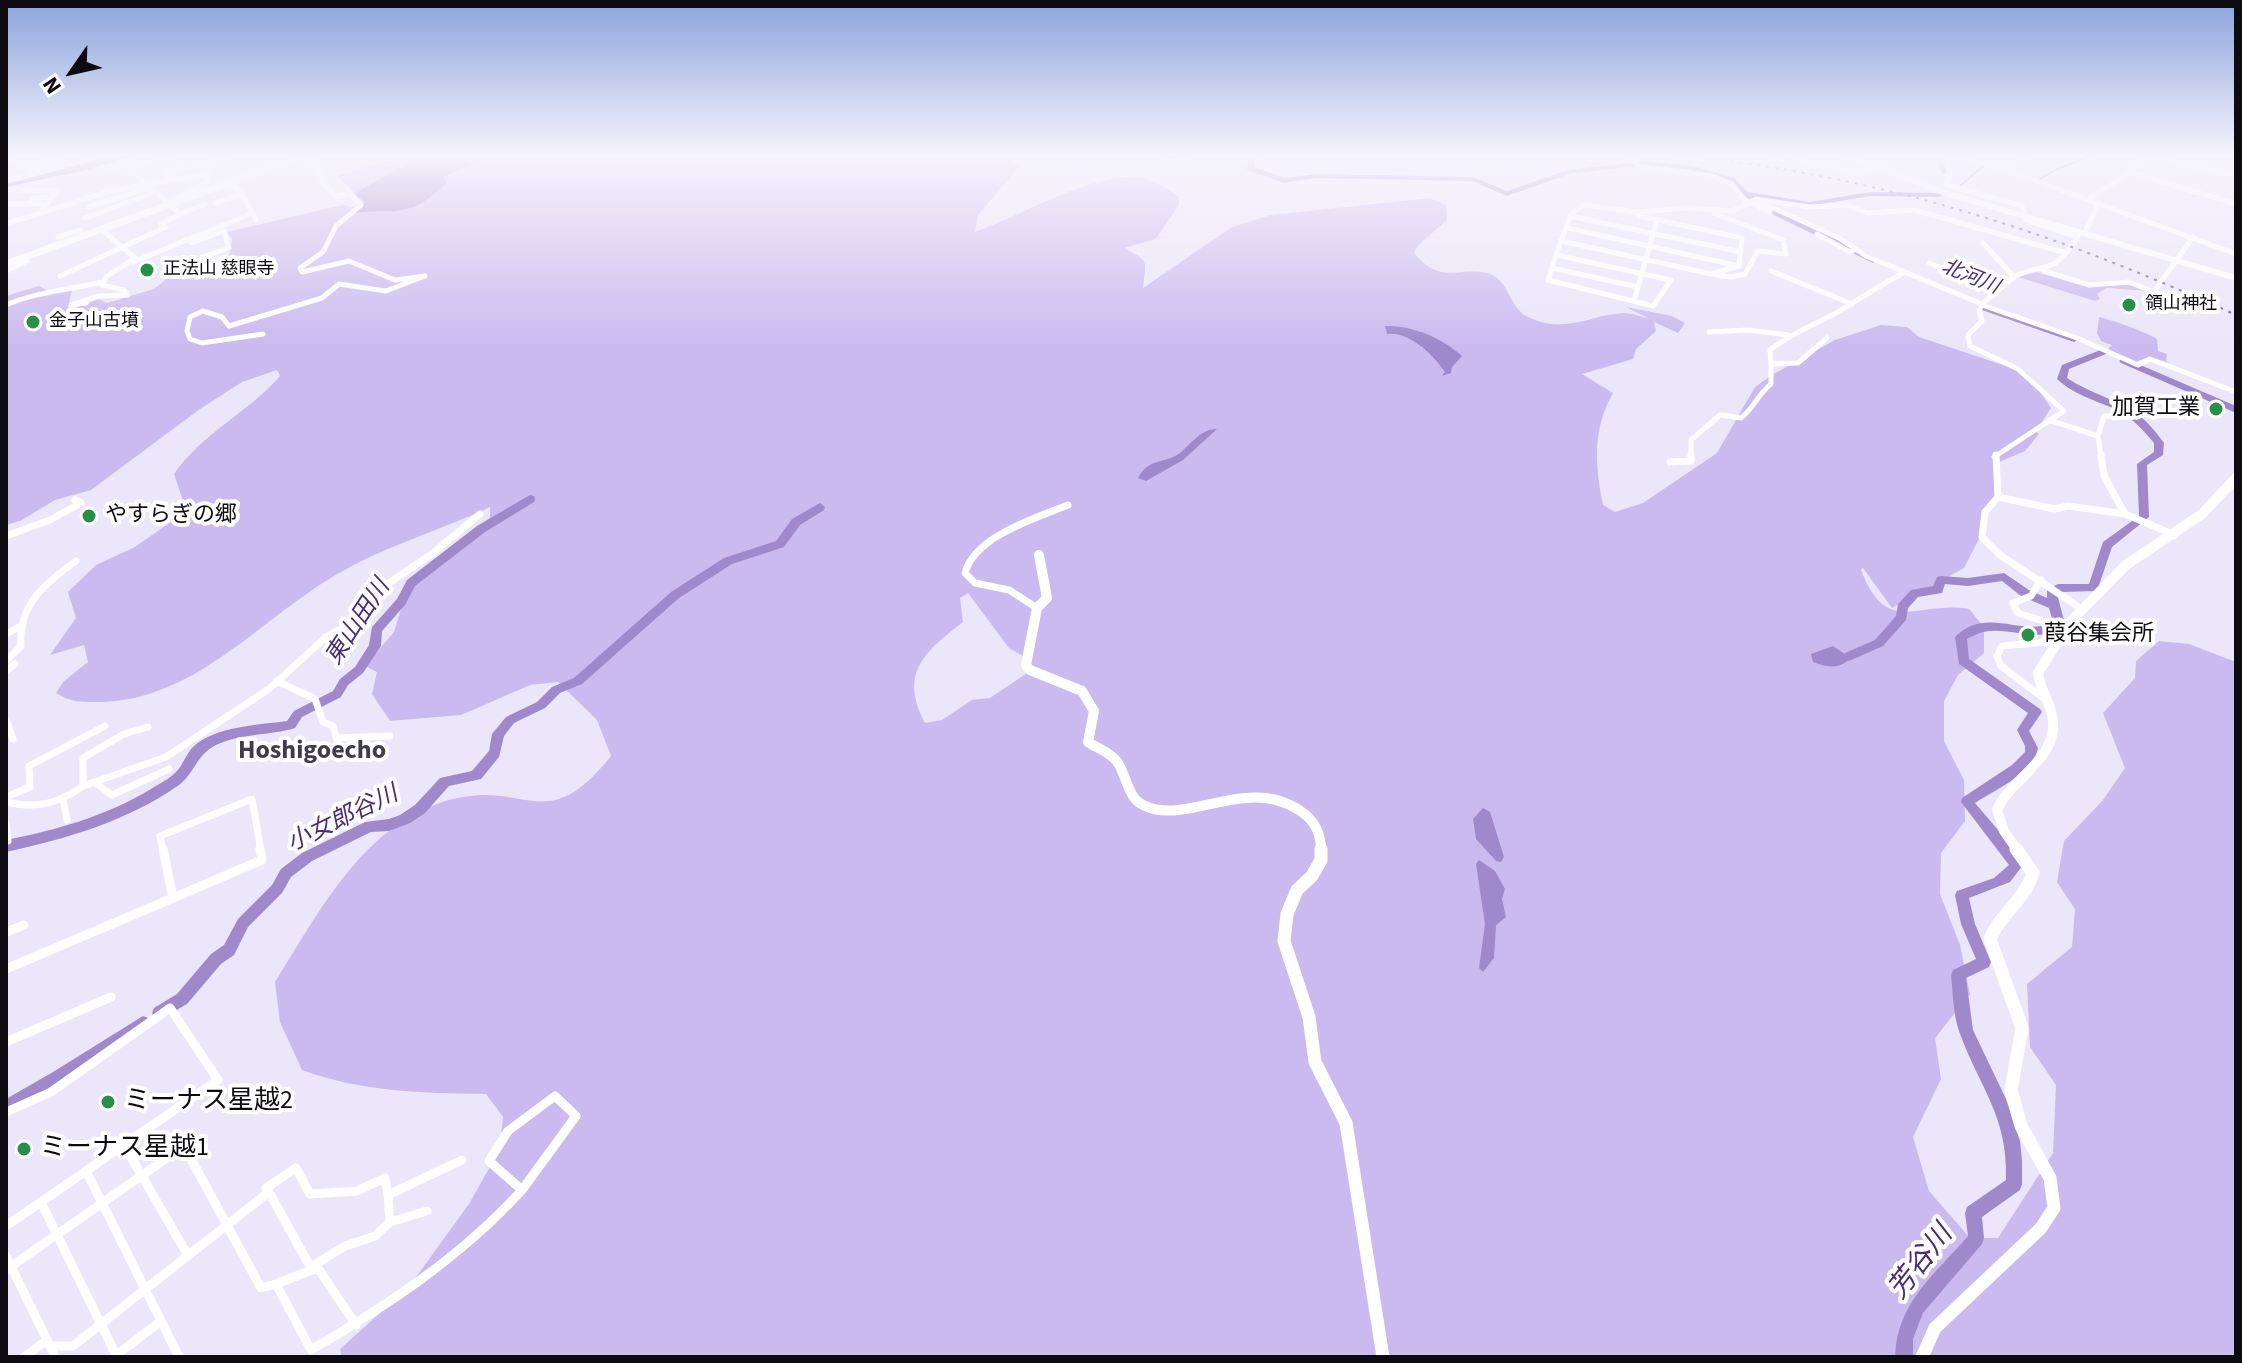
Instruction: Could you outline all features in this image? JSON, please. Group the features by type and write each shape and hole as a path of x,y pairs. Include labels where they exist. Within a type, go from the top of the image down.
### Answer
{"highway":[{"path":"2033,218 2175,260"},
{"path":"2033,218 2236,275"}],"main road":[{"path":"6,264 137,218"},
{"path":"1922,1357 1935,1328 2049,1220 2054,1208 2050,1178 2021,1126 2011,1090 2022,1028 1990,939 1992,931 2023,899 2032,880 2033,868 2004,831 1997,810 2004,794 2023,781 2042,758 2051,737 2054,724 2042,697 2038,673 2057,641 2082,609 2126,565 2202,514 2236,478"},
{"path":"1039,555 1047,598 1037,608 1026,665 1030,670 1082,691 1094,711 1088,742 1117,760 1131,792 1142,805 1171,810 1235,797 1284,800 1308,816 1321,835 1321,860 1312,876 1297,890 1287,914 1284,941 1309,1017 1315,1062 1346,1123 1383,1357"}],"street":[{"path":"60,276 174,218"},
{"path":"6,305 25,297 49,296 101,282 133,262 241,218"},
{"path":"263,334 202,343 190,339 187,331 190,317 203,311 222,317 229,326 281,308 313,302 339,284 386,291 425,276 402,281 372,272 353,260 336,263 316,273 302,272 300,268 328,245 336,226 346,218"},
{"path":"1556,255 1671,282 1653,306 1551,282 1548,280 1556,255 1561,241 1567,228 1570,218"},
{"path":"1578,218 1741,252"},
{"path":"1646,218 1742,238 1739,266"},
{"path":"1561,241 1731,277 1745,274 1758,251 1786,254 1783,240 1728,218"},
{"path":"1786,218 1852,251 1981,305 2103,348 2138,365 2150,359 2236,392"},
{"path":"1942,218 2066,253"},
{"path":"2026,218 2029,222 2078,237 2058,266 2044,271"},
{"path":"2085,232 2092,218"},
{"path":"2139,218 2236,254"},
{"path":"1634,301 1657,220"},
{"path":"58,237 78,227 88,236"},
{"path":"1567,228 1739,266"},
{"path":"103,231 135,258 133,262"},
{"path":"186,239 192,243 224,231 229,248 202,257"},
{"path":"1981,305 2023,270 2044,271 2089,285 2129,282 2154,292 2193,237"},
{"path":"1983,243 2014,277"},
{"path":"6,271 27,261 25,258"},
{"path":"1929,263 1997,292"},
{"path":"1711,274 1739,266"},
{"path":"1552,268 1638,287"},
{"path":"1771,271 1852,304"},
{"path":"1670,462 1691,461 1691,440 1720,415 1741,418 1747,415 1757,403 1758,394 1771,384 1770,350 1789,335 1852,304 1862,294 1904,273"},
{"path":"86,303 71,305 98,296 128,295 129,292 101,282"},
{"path":"1981,305 1982,321 1968,335 1970,346 2018,369 2062,408 2063,415 2049,420 2042,429 2007,445 1994,457 2000,479 1998,497 1985,512 1982,537 2000,555 2082,609"},
{"path":"1709,332 1731,328 1748,333 1789,335"},
{"path":"1771,364 1798,363 1827,338"},
{"path":"2116,407 2112,416 2104,416 2098,436 2104,476 2125,514"},
{"path":"2049,420 2098,436"},
{"path":"1998,497 2055,509 2063,510 2068,506 2125,514 2175,535"},
{"path":"6,536 50,520 81,503 75,500"},
{"path":"1037,608 1006,589 975,583 966,575 965,567 969,557 1015,527 1068,505"},
{"path":"6,800 35,808 63,799 83,786 166,757 277,681 326,637 358,619 383,587 432,554 480,514"},
{"path":"9,658 21,646 19,627 27,603 76,561"},
{"path":"2040,620 2018,613 2013,603 2031,595 2041,580"},
{"path":"6,634 19,627"},
{"path":"2042,697 2001,666 1997,656 2002,646 2057,641"},
{"path":"6,645 9,658"},
{"path":"6,671 15,664"},
{"path":"277,681 320,702 323,722 333,726 336,738 390,736"},
{"path":"6,720 13,739"},
{"path":"6,800 30,787 29,766 105,726"},
{"path":"83,758 124,734 148,727"},
{"path":"73,742 83,758 83,786"},
{"path":"94,782 112,795 169,769"},
{"path":"63,799 67,820"},
{"path":"6,969 173,898 262,860 252,799 160,836 173,898"},
{"path":"6,823 8,841"},
{"path":"6,932 24,925"},
{"path":"6,1042 111,997"},
{"path":"6,1112 51,1092 170,1008 218,1080 6,1226"},
{"path":"276,1284 311,1350 401,1297 487,1230 523,1191 576,1116 555,1096 526,1114 499,1137 489,1161 523,1191"},
{"path":"124,1145 187,1254"},
{"path":"51,1348 8,1264 184,1146 261,1288 311,1269 345,1246 375,1236 390,1222 427,1211"},
{"path":"388,1195 462,1160"},
{"path":"311,1269 266,1188 296,1168 310,1194 357,1191 385,1178 390,1222"},
{"path":"86,1171 179,1357"},
{"path":"24,1357 51,1348 73,1346 269,1192"},
{"path":"41,1202 116,1356 161,1321"},
{"path":"311,1269 318,1268 356,1325"}],"shaded area":[{"path":"288,218 978,218 975,232 1010,218 1170,218 1156,239 1124,248 1144,262 1143,288 1232,227 1263,218 1447,218 1414,253 1424,263 1442,272 1477,271 1495,276 1516,307 1528,317 1555,324 1624,313 1648,318 1626,307 1672,316 1685,323 1678,333 1654,322 1656,331 1636,349 1633,359 1582,374 1613,393 1601,420 1597,462 1603,505 1615,512 1643,503 1717,453 1755,387 1835,340 1881,325 1907,327 1919,337 2027,373 2051,408 2036,431 2039,434 2025,451 1997,463 1996,498 1983,510 1980,537 1964,568 1892,608 1863,568 1861,570 1871,591 1882,604 1893,610 1969,609 1984,627 1984,653 1958,675 1944,701 1944,741 1964,780 1965,821 1941,853 1940,894 1960,945 1970,994 1935,1038 1941,1079 1913,1137 1929,1191 1970,1238 1998,1238 2053,1153 2056,1085 2030,1047 2027,984 2072,947 2075,909 2057,882 2064,841 2103,800 2125,768 2103,713 2135,678 2136,661 2159,641 2189,644 2236,662 2236,1357 342,1357 340,1349 408,1288 469,1204 500,1149 503,1117 486,1094 370,1087 302,1070 280,1022 275,982 348,872 369,848 394,827 422,811 453,799 478,795 552,801 569,795 589,781 611,756 597,720 558,682 530,685 461,715 390,721 372,694 377,672 365,666 394,632 406,593 480,528 490,517 490,507 391,548 334,576 222,656 163,689 131,699 96,702 75,701 56,693 63,682 88,662 84,645 50,655 76,618 68,592 96,565 135,547 182,514 184,504 174,474 198,447 280,376 277,370 242,382 200,409 91,490 55,500 20,521 6,525 6,306 22,298 50,295 28,295 6,303 6,296 39,286 50,292 81,284 59,293 72,290 67,311 99,299 107,303 154,289 176,271 229,257 232,239 227,232","holes":["968,593 1009,648 1028,659 1033,669 990,698 972,700 942,720 925,723 914,690 915,677 927,654 963,622 960,598"]},
{"path":"2036,272 2086,286 2135,285 2148,291 2107,288 2097,294 2100,299 2095,301 2018,277"},
{"path":"2099,317 2157,339 2158,351 2167,354 2166,361 2170,363 2149,357 2135,362 2108,349 2112,345 2101,341 2097,333"},
{"path":"1385,326 1426,334 1462,356 1452,367 1451,373 1442,376 1445,372 1434,358 1412,340 1387,334"},
{"path":"1217,429 1183,460 1146,481 1138,478 1147,467 1175,456 1202,434"},
{"path":"1833,646 1851,658 1834,666 1813,662 1811,654"},
{"path":"1483,808 1490,812 1504,857 1501,862 1496,861 1476,839 1473,819"},
{"path":"1479,860 1495,871 1505,889 1502,899 1506,917 1496,925 1494,958 1483,972 1479,968 1485,924 1476,864"}],"waterway":[{"path":"1786,218 1873,260"},
{"name":"北河川","path":"1982,307 2074,339"},
{"name":"芳谷川","path":"1904,1357 1909,1322 1917,1307 1976,1238 1973,1213 2014,1184 2015,1161 2008,1122 1966,1031 1958,975 1984,962 1968,924 1962,895 1999,882 2016,865 1967,802 2016,769 2031,754 2032,748 2023,730 2036,712 1963,661 1961,637 1989,627 2039,631 2059,624 2051,593 2058,588 2093,588 2107,545 2144,517 2142,464 2159,453 2159,443 2147,428 2124,410 2076,389 2062,379 2065,367 2103,352"},
{"path":"2124,361 2236,410"},
{"name":"東山田川","path":"6,846 95,822 137,803 177,779 199,749 213,740 246,731 291,725 298,714 337,694 344,682 359,670 375,646 376,630 401,602 411,583 481,529 530,499"},
{"name":"小女郎谷川","path":"159,1013 182,999 216,959 229,950 243,923 277,889 286,873 307,857 370,826 389,825 405,819 420,809 445,782 476,775 495,753 498,734 510,720 541,705 556,690 578,681 675,595 728,561 780,544 796,522 820,507"},
{"path":"1849,656 1879,643 1902,617 1902,607 1915,593 1938,590 1941,580 1968,582 2004,577 2025,593 2052,605"},
{"name":"小女郎谷川","path":"6,1107 59,1078 143,1023"}],"railway":[{"path":"1983,218 2097,256 2236,315"}],"place":[{"name":"正法山 慈眼寺","path":"147,270"},
{"name":"領山神社","path":"2129,305"},
{"name":"金子山古墳","path":"33,322"},
{"name":"加賀工業","path":"2216,409"},
{"name":"やすらぎの郷","path":"89,516"},
{"name":"葭谷集会所","path":"2028,635"},
{"name":"ミーナス星越2","path":"108,1102"},
{"name":"ミーナス星越1","path":"24,1149"}],"district":[{"name":"Hoshigoecho","path":"312,752"}]}
